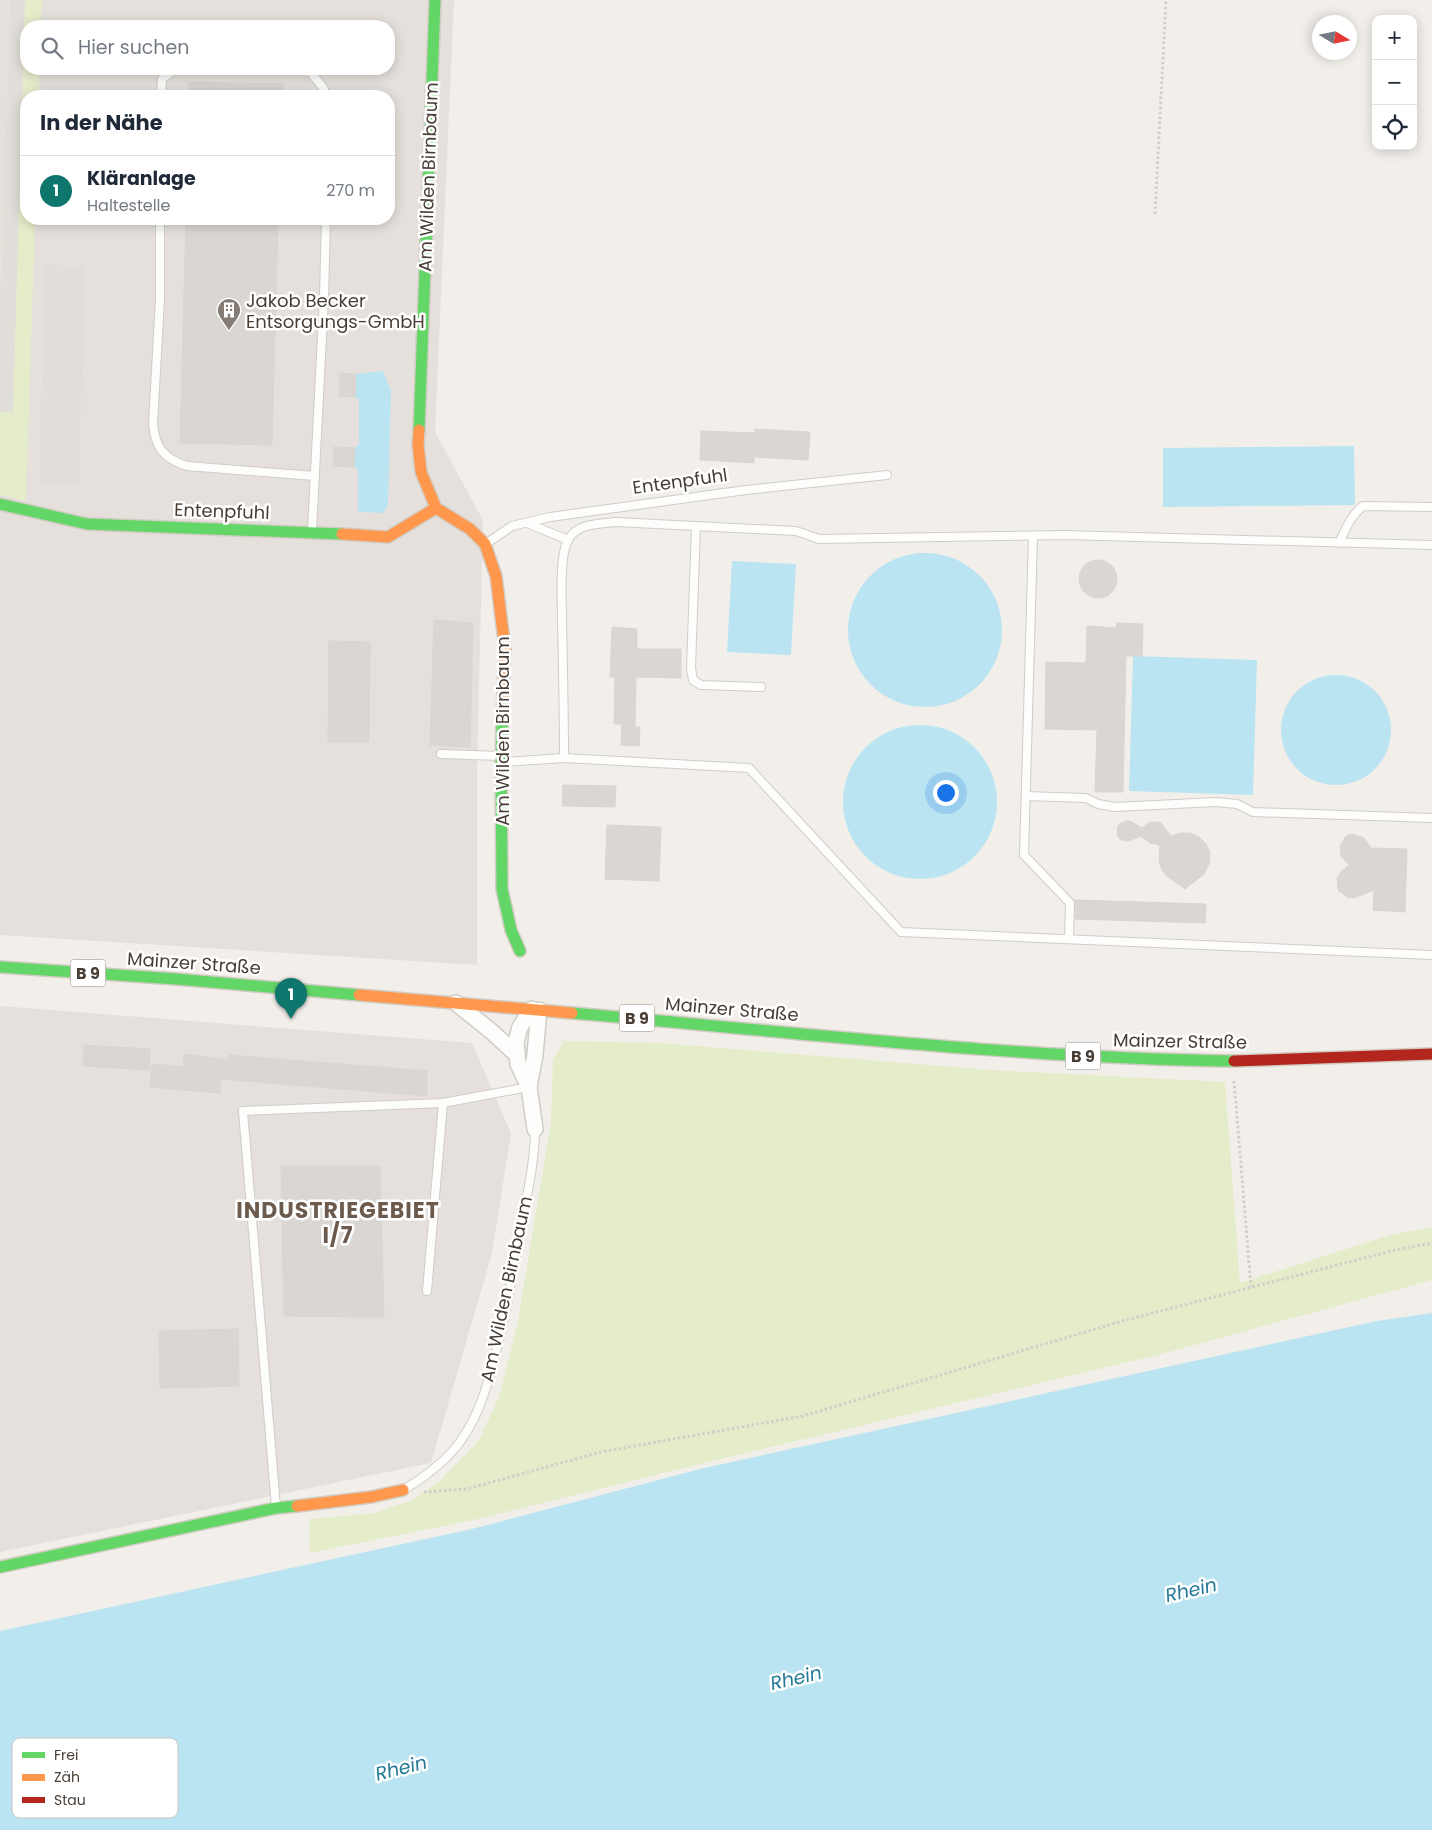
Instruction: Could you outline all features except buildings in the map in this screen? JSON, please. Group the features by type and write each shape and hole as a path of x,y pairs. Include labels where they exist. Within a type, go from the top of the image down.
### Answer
{"street":[{"name":"Am Wilden Birnbaum","path":"435,0 418,444 421,472 436,508 470,529 485,544 496,576 505,650 502,759 502,889 511,930 520,951"},
{"name":"Entenpfuhl","path":"0,504 86,524 312,532 388,537 436,508"},
{"name":"Mainzer Straße","path":"0,967 176,979 454,1002 901,1043 1072,1055 1233,1061 1432,1054"},
{"name":"Am Wilden Birnbaum","path":"454,1002 516,1054"},
{"name":"Am Wilden Birnbaum","path":"535,1010 517,1034 516,1054 518,1064 529,1087 535,1129"},
{"name":"Am Wilden Birnbaum","path":"529,1087 535,1055 535,1010"},
{"path":"0,1567 276,1508 371,1497 403,1490"}],"lane":[{"path":"161,90 162,79 167,75"},
{"path":"313,75 324,90"},
{"path":"160,225 160,299 153,424 154,439 172,461 186,466 315,476"},
{"path":"312,532 326,225"},
{"name":"Entenpfuhl","path":"485,544 512,526 550,517 746,490 887,475"},
{"path":"1339,543 1350,519 1363,506 1432,507"},
{"path":"527,522 568,540"},
{"path":"564,758 562,594 564,553 568,540 574,532 582,527 594,524 616,522 796,531 819,539 1034,536 1432,545"},
{"path":"696,526 691,668 693,680 701,685 761,687"},
{"path":"1034,536 1024,855 1070,903 1069,939"},
{"path":"442,754 502,759 564,758 749,768 901,932 1432,955"},
{"path":"1026,796 1086,798 1098,804 1115,807 1216,802 1237,804 1252,812 1432,818"},
{"path":"276,1508 243,1111 442,1103 529,1087"},
{"path":"427,1291 442,1103"},
{"name":"Am Wilden Birnbaum","path":"403,1490 447,1457 462,1440 483,1396 494,1361 514,1270 535,1129"}],"path":[{"path":"1155,214 1166,0"},
{"path":"1233,1061 1251,1287"},
{"path":"403,1490 428,1492 467,1489 601,1452 804,1416 1122,1320 1395,1250 1432,1243"}],"shaded area":[{"path":"0,0 454,0 435,432 483,520 477,770 477,965 0,935"},
{"path":"10,0 25,0 24,20 20,20 20,75 23,75 22,90 20,90 20,172 13,413 0,412 0,322"},
{"path":"45,265 85,266 79,484 39,483"},
{"path":"0,1006 472,1043 511,1133 492,1253 431,1463 0,1552"}],"green space":[{"path":"10,0 42,0 41,20 20,20 20,75 40,75 39,90 20,90 20,225 35,225 26,501 0,495 0,322"},
{"path":"564,1041 662,1043 990,1070 1225,1082 1240,1283 1390,1235 1432,1227 1432,1280 1158,1355 470,1521 310,1553 309,1519 375,1513 412,1500 441,1480 479,1440 499,1397 518,1321 551,1121 553,1060"}],"water":[{"path":"383,371 391,391 388,505 383,513 358,512 358,468 354,467 355,448 359,444 359,399 355,397 356,374"},
{"path":"1354,446 1355,505 1163,507 1163,448"},
{"path":"925,553 954,559 968,566 979,576 989,587 996,601 1002,630 996,659 989,673 979,684 968,694 954,701 925,707 896,701 882,694 871,684 861,673 854,659 848,630 854,601 861,587 871,576 882,566 896,559"},
{"path":"732,561 796,564 791,655 727,652"},
{"path":"1133,656 1257,660 1253,795 1129,791"},
{"path":"1336,675 1357,680 1375,691 1386,709 1391,730 1386,751 1375,769 1357,780 1336,785 1315,780 1297,769 1286,751 1281,730 1286,709 1297,691 1315,680"},
{"path":"920,725 935,726 950,731 975,747 991,772 996,787 996,817 991,832 975,857 950,873 935,878 920,879 905,878 890,873 865,857 849,832 844,817 843,802 844,787 849,772 865,747 890,731 905,726"},
{"name":"Rhein","path":"1432,1313 1432,1830 0,1830 0,1631 472,1529 704,1468 1377,1321"}],"traffic: fast":[{"path":"419,430 435,0"},
{"path":"0,504 87,524 342,534"},
{"path":"503,693 501,762 502,889 511,930 520,951"},
{"path":"0,967 176,979 359,995"},
{"path":"572,1013 986,1050 1151,1059 1234,1061"},
{"path":"0,1567 276,1508 297,1506"}],"traffic: slow":[{"path":"419,430 418,444 421,472 436,508 470,529 485,544 496,576 505,649 503,693"},
{"path":"342,534 388,537 436,508"},
{"path":"359,995 572,1013"},
{"path":"297,1506 371,1497 403,1490"}],"traffic: jam":[{"path":"1234,1061 1432,1054"}],"place":[{"name":"Jakob Becker Entsorgungs-GmbH","path":"229,331"},
{"name":"Kläranlage","path":"291,1019"}],"district":[{"name":"INDUSTRIEGEBIET I/7","path":"338,1222"}]}
